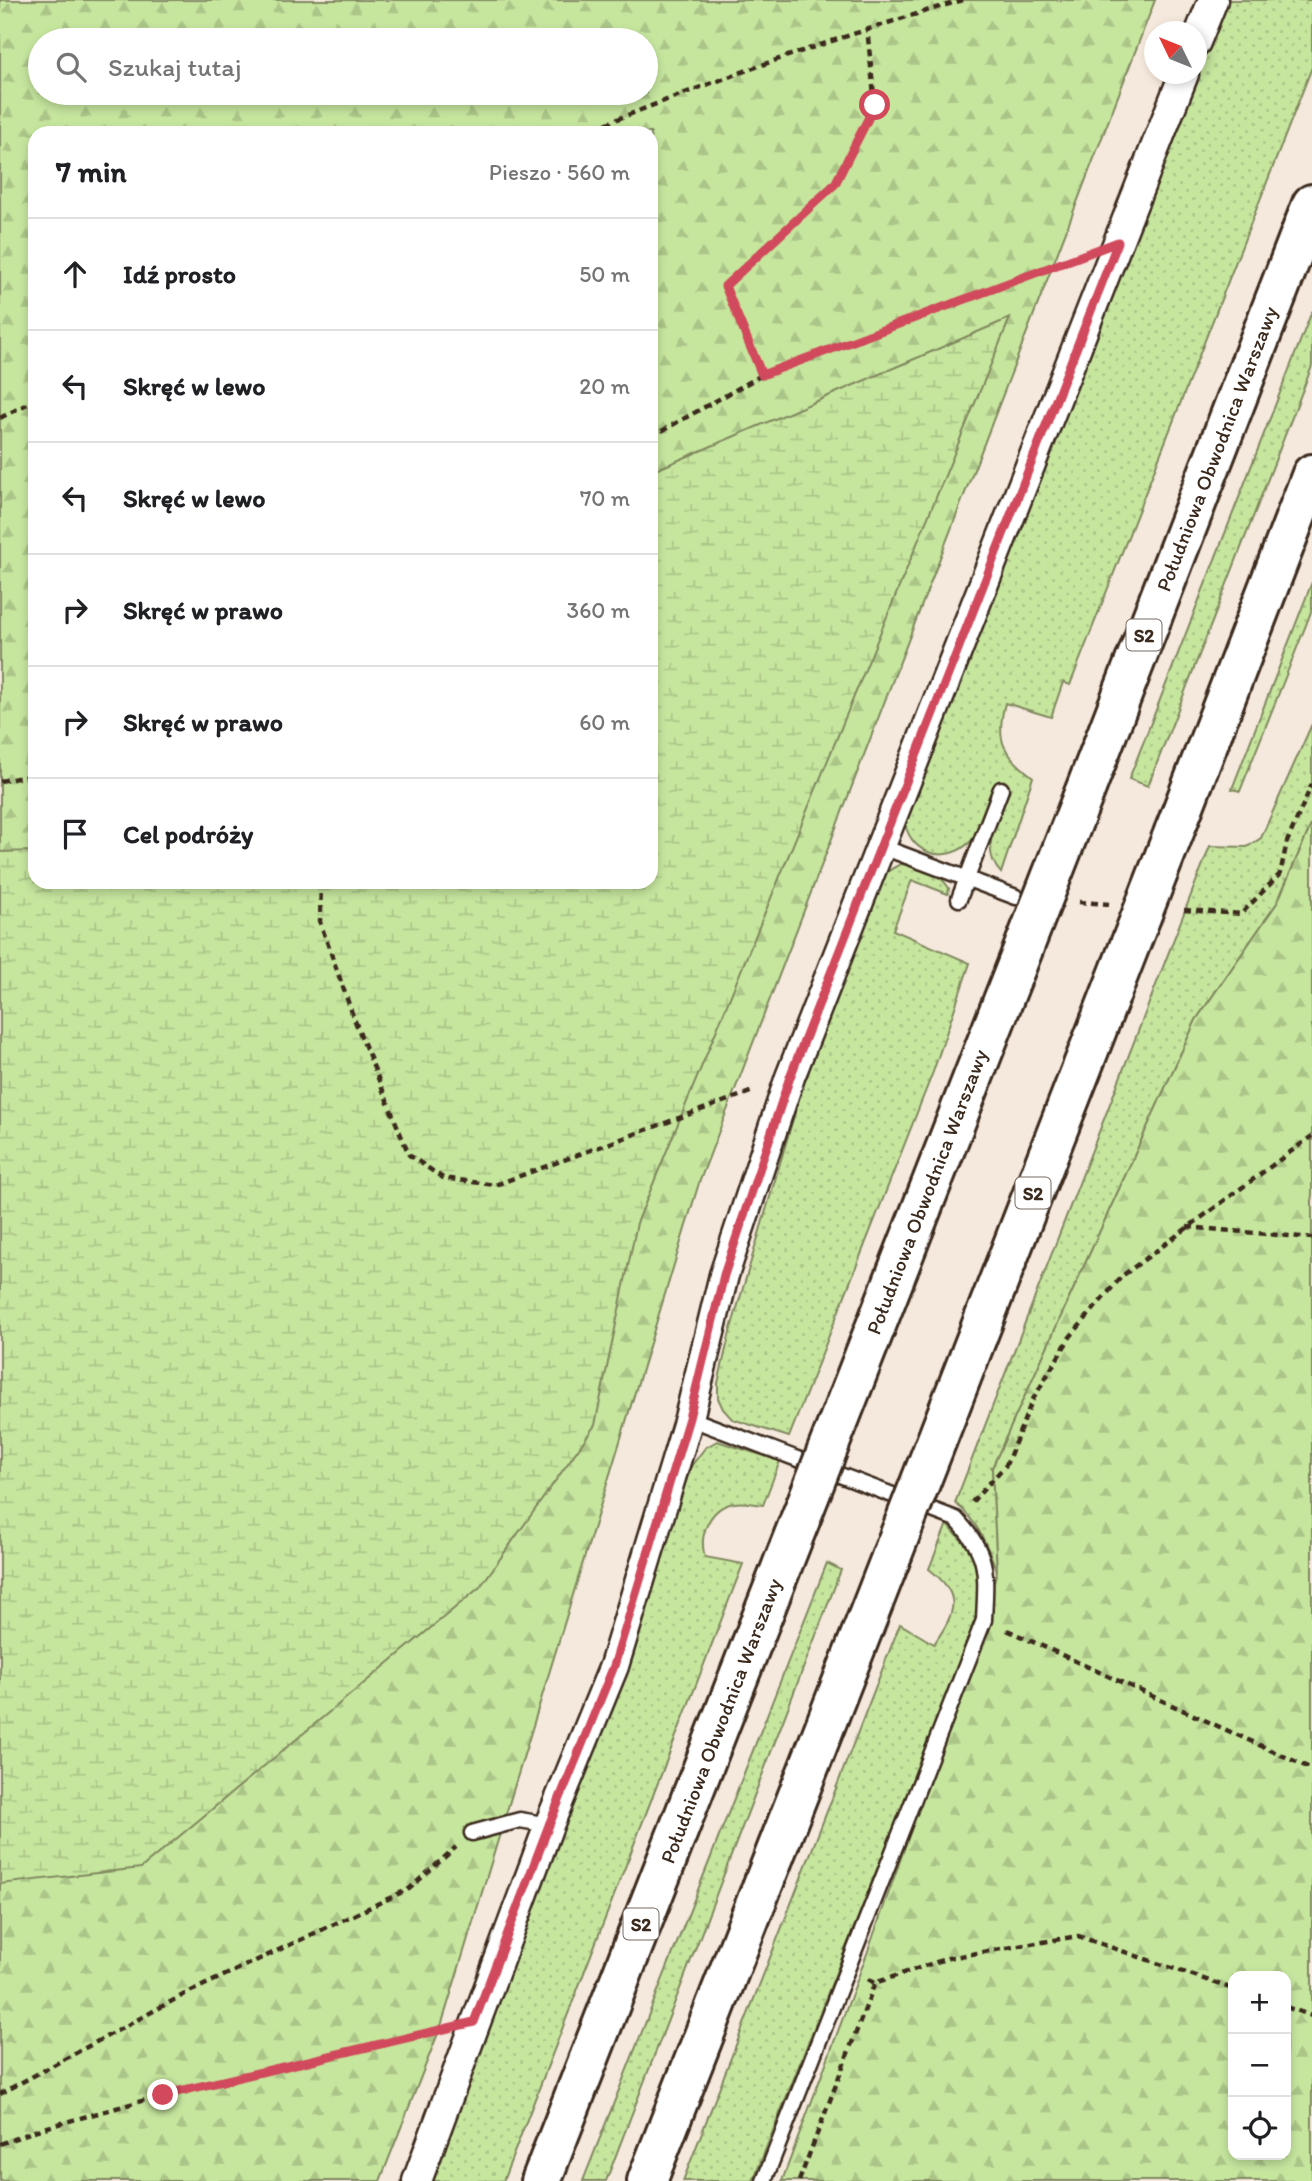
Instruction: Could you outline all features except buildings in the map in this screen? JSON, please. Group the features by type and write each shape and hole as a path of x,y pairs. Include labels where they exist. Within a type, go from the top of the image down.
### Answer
{"highway":[{"name":"Południowa Obwodnica Warszawy","path":"541,2181 1312,204"},
{"name":"S2","path":"647,2181 1312,474"}],"street":[{"path":"1204,21 1213,0"},
{"path":"417,2181 549,1825 614,1666 689,1418 724,1275 790,1077 1180,84"}],"lane":[{"path":"959,899 1001,789"},
{"path":"880,846 1016,897"},
{"path":"689,1418 956,1519 971,1535 982,1553 986,1578 984,1620 764,2181"},
{"path":"472,1833 520,1820 549,1825"}],"path":[{"path":"658,103 867,28 963,0"},
{"path":"762,375 725,286 835,184 875,105 867,28"},
{"path":"600,126 652,105"},
{"path":"658,433 762,375 1118,242"},
{"path":"0,418 28,404"},
{"path":"0,781 28,776"},
{"path":"321,889 320,922 353,1016 409,1154 443,1178 495,1185 790,1077"},
{"path":"956,1519 1006,1465 1032,1401 1070,1338 1122,1276 1312,1136"},
{"path":"1187,1227 1312,1237"},
{"path":"984,1620 1312,1769"},
{"path":"0,2094 185,1994 409,1889 472,1833"},
{"path":"846,1968 875,1983 948,1958 1078,1936 1228,1987"},
{"path":"799,2181 875,1983"},
{"path":"1291,2009 1312,2016"},
{"path":"0,2144 37,2130 163,2095 474,2022"}],"green space":[{"path":"0,0 1155,0 1147,21 1144,21 1144,29 699,1183 442,2023 380,2181 0,2181"},
{"path":"1227,0 1312,0 1312,67 1070,685 1063,682 1051,717 1005,703 1001,727 1004,746 1015,761 1033,777 1001,873 994,864 991,843 996,822 1009,792 995,787 982,822 971,841 950,853 929,852 912,840 904,817 1097,320 1193,84 1207,84 1207,49"},
{"path":"1312,311 1312,366 1148,786 1129,779"},
{"path":"1010,318 637,1223 595,1425 480,1587 141,1868 0,1884 0,852 28,851 28,889 658,889 658,469"},
{"path":"1312,582 1312,609 1306,625 1240,791 1232,789"},
{"path":"1312,724 1312,823 1277,903 1196,1020 992,1468 997,1571 975,1525 955,1503 1210,846 1247,847 1261,838"},
{"path":"1312,823 1312,2181 782,2181 868,1951 975,1649 997,1571 992,1468 1196,1020 1277,903"},
{"path":"901,864 928,870 949,888 948,894 912,880 893,930 970,963 933,1072 789,1437 732,1419 718,1398 718,1383 730,1332 804,1082 872,891 884,875"},
{"path":"717,1441 780,1461 763,1505 734,1503 718,1510 708,1523 703,1540 705,1557 743,1564 503,2181 426,2181 692,1465 705,1448"},
{"path":"947,1524 971,1551 980,1570 981,1593 972,1631 753,2181 683,2181 900,1624 934,1644 951,1613 953,1604 947,1587 929,1569"},
{"path":"827,1563 841,1570 606,2181 583,2181"}],"route":[{"path":"163,2095 474,2022 549,1825 614,1666 689,1418 724,1275 790,1077 1118,242 762,375 725,286 835,184 875,105"}]}
